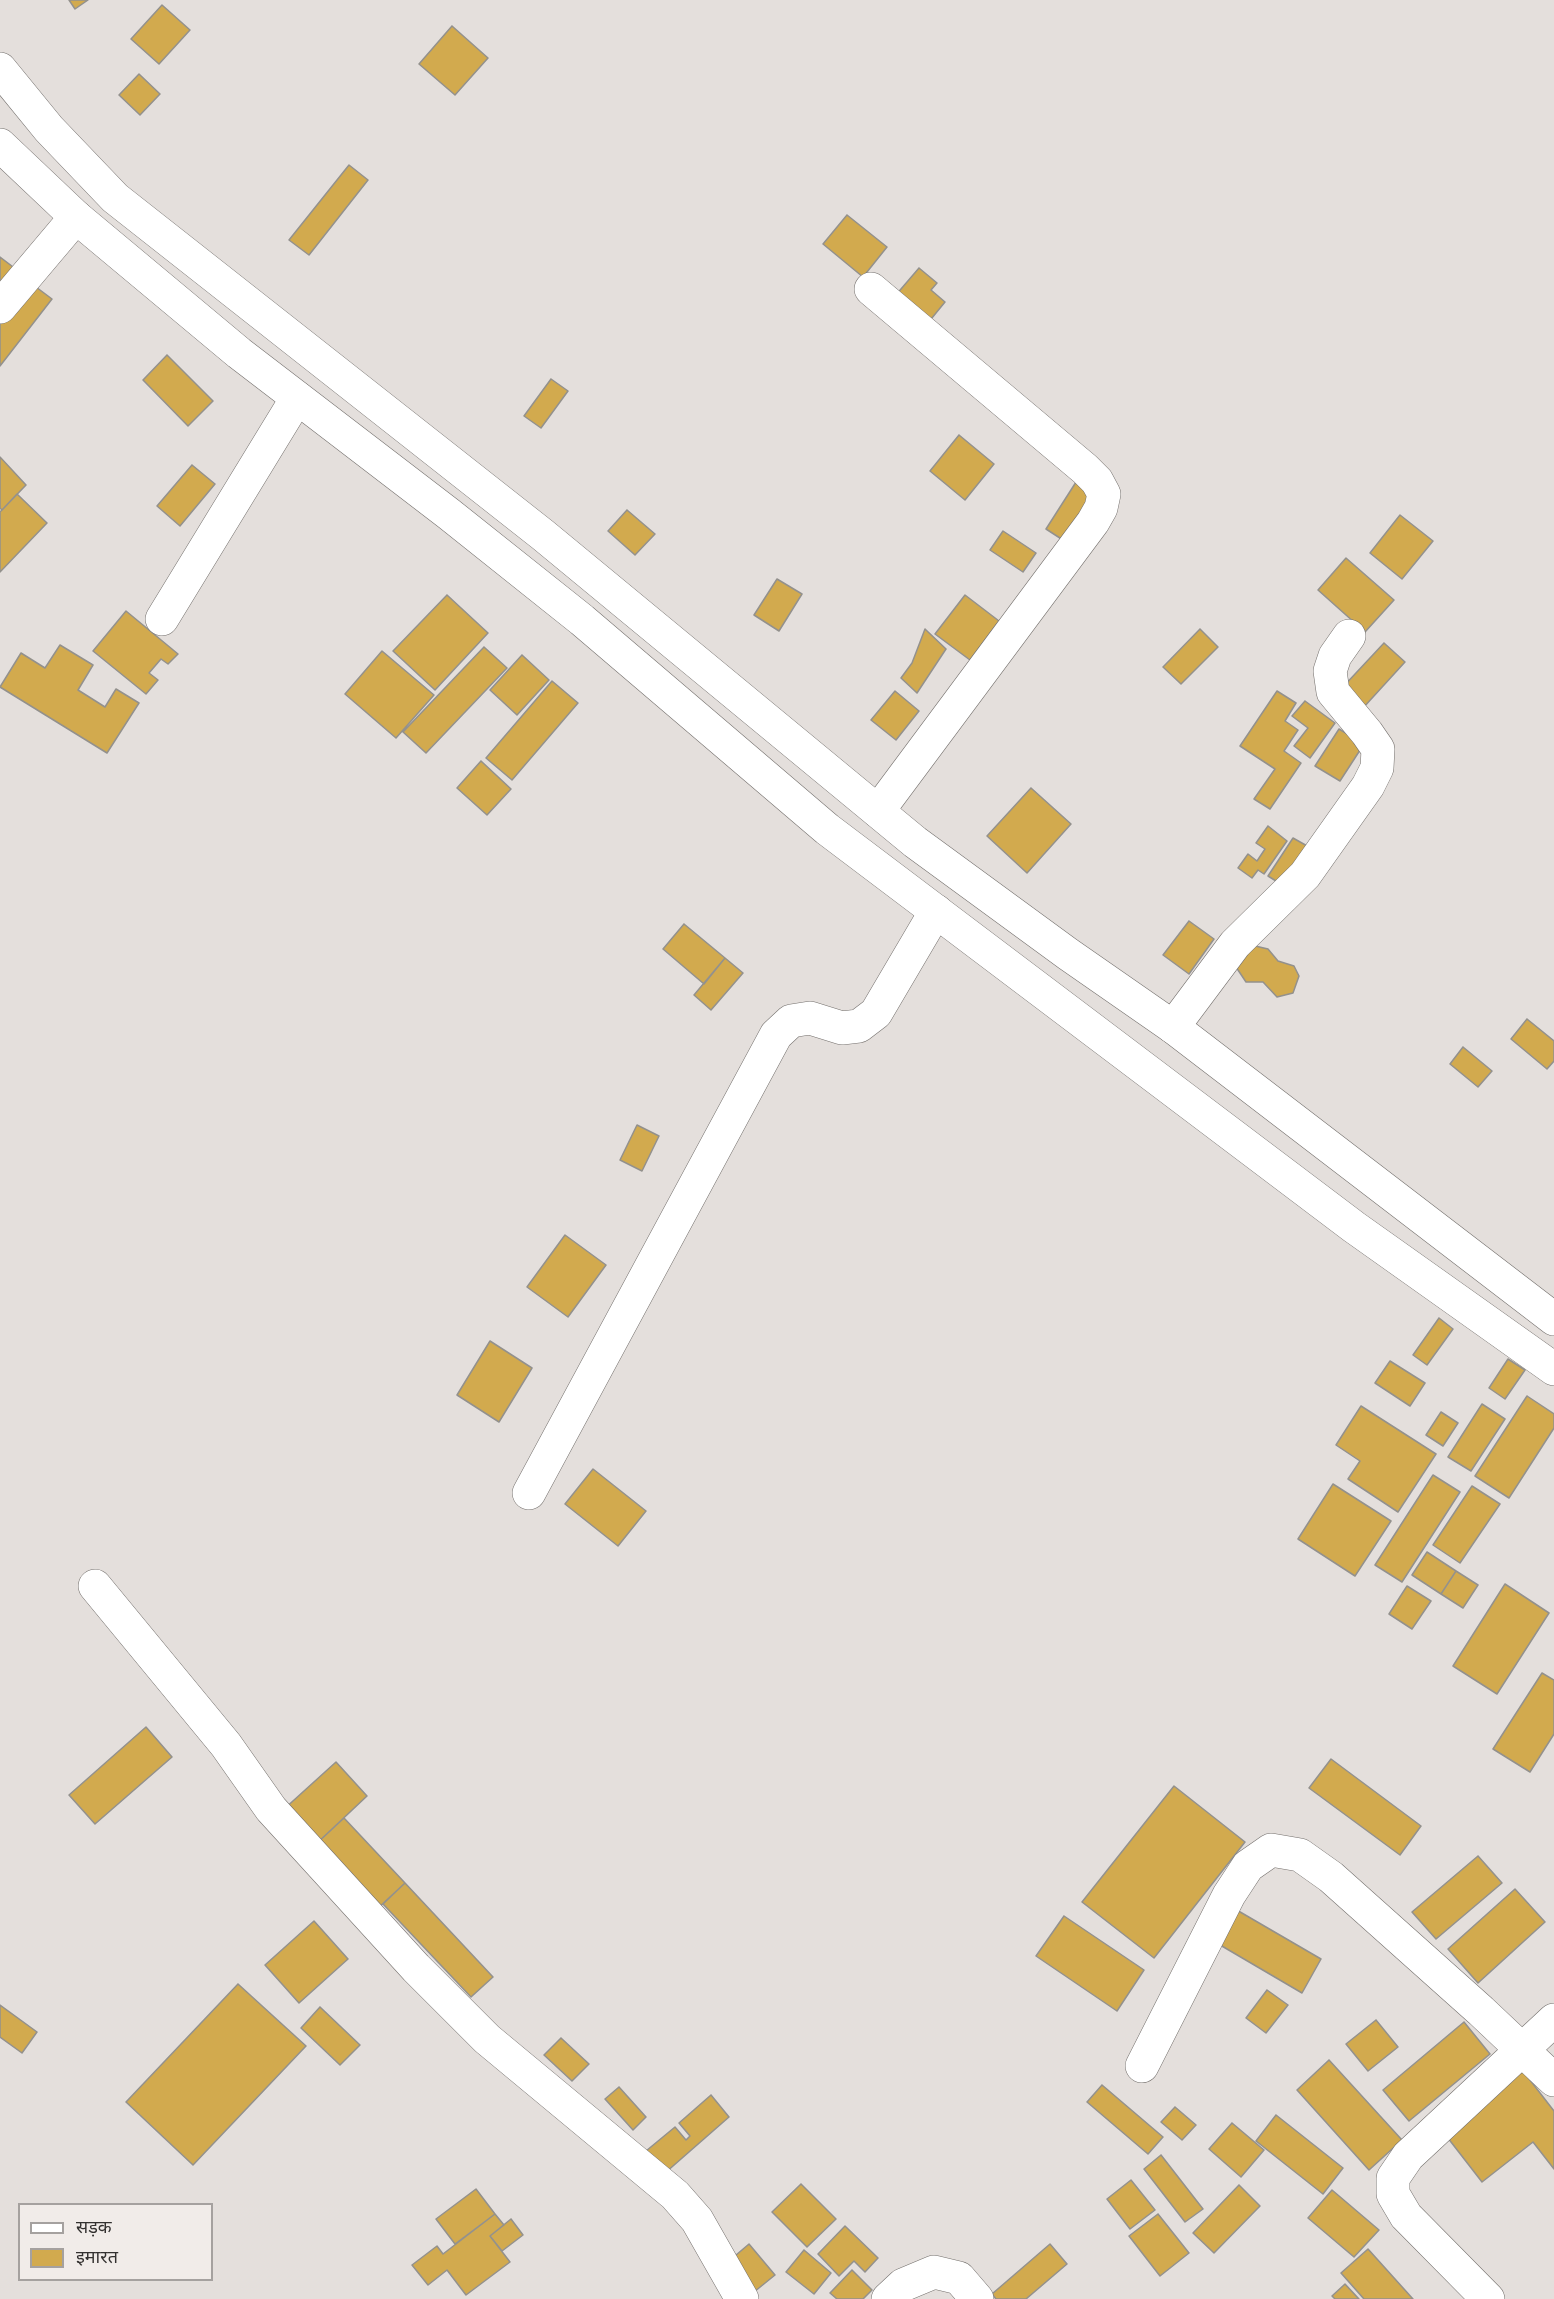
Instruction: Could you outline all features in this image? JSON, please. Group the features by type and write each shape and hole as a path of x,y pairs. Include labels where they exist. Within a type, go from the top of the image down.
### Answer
{"street":[{"path":"0,69 49,129 115,198 543,535 915,842 1173,1028 1554,1319"},
{"path":"0,145 75,217 239,353 449,514 582,620 827,829 1354,1227 1554,1370"},
{"path":"0,307 75,217"},
{"path":"872,289 1085,469 1097,481 1104,494 1101,508 1093,522 878,811"},
{"path":"162,619 297,398"},
{"path":"1173,1028 1235,944 1305,874 1368,786 1377,768 1378,750 1333,692 1330,671 1335,656 1349,636"},
{"path":"529,1493 776,1035 791,1021 810,1018 842,1028 860,1026 876,1013 936,911"},
{"path":"95,1586 226,1745 271,1809 416,1968 487,2039 675,2195 697,2220 742,2299"},
{"path":"1142,2066 1229,1895 1248,1866 1271,1850 1300,1855 1331,1877 1554,2080"},
{"path":"1488,2299 1406,2216 1393,2194 1393,2178 1408,2156 1554,2020"},
{"path":"888,2299 903,2285 934,2272 959,2278 977,2299"}],"building":[{"path":"69,0 88,0 75,9"},
{"path":"162,5 190,30 159,64 131,39"},
{"path":"452,26 488,58 455,95 419,64"},
{"path":"139,74 160,94 140,115 119,95"},
{"path":"349,165 368,180 309,255 289,240"},
{"path":"847,215 887,247 863,277 823,244"},
{"path":"0,257 21,273 0,299"},
{"path":"919,268 937,283 931,290 945,302 927,324 895,296"},
{"path":"28,281 52,299 0,366 0,317"},
{"path":"167,355 213,401 188,426 143,380"},
{"path":"551,379 568,391 541,428 524,416"},
{"path":"959,435 994,464 965,500 930,471"},
{"path":"0,457 26,485 2,510 0,508"},
{"path":"192,465 215,484 180,526 157,506"},
{"path":"1078,479 1098,492 1066,542 1046,529"},
{"path":"17,494 47,523 0,572 0,512"},
{"path":"627,510 655,534 635,555 608,531"},
{"path":"1400,515 1433,541 1402,579 1370,553"},
{"path":"1003,531 1036,553 1023,572 990,550"},
{"path":"1346,558 1394,600 1365,632 1318,590"},
{"path":"777,579 802,594 779,631 754,615"},
{"path":"447,595 488,633 435,690 393,651"},
{"path":"965,595 999,621 970,660 935,634"},
{"path":"126,611 178,654 168,664 161,659 149,673 158,680 146,694 93,651"},
{"path":"925,629 946,649 917,693 901,678 912,663"},
{"path":"1200,629 1218,647 1181,684 1163,667"},
{"path":"1384,643 1405,662 1363,708 1341,689"},
{"path":"60,645 93,665 78,690 105,707 116,689 139,703 107,753 0,687 21,653 45,668"},
{"path":"484,647 507,668 426,753 403,732"},
{"path":"382,651 434,695 396,738 345,694"},
{"path":"522,655 549,680 517,715 490,690"},
{"path":"552,681 578,703 512,780 486,758"},
{"path":"895,691 919,711 896,740 871,720"},
{"path":"1277,691 1296,703 1285,721 1298,730 1284,751 1301,763 1270,809 1254,799 1275,769 1240,746"},
{"path":"1305,701 1335,723 1310,758 1294,746 1308,728 1292,716"},
{"path":"1339,729 1364,744 1340,781 1315,766"},
{"path":"481,761 511,789 487,815 457,788"},
{"path":"1031,788 1071,824 1027,873 987,836"},
{"path":"1268,826 1287,841 1264,874 1258,870 1252,878 1238,868 1248,854 1257,861 1265,849 1256,843"},
{"path":"1293,838 1309,847 1284,886 1268,876"},
{"path":"1189,921 1214,939 1189,974 1163,955"},
{"path":"684,924 725,958 704,984 663,949"},
{"path":"1251,945 1268,949 1278,961 1294,966 1299,976 1293,993 1277,997 1263,982 1246,982 1236,967"},
{"path":"725,958 743,973 711,1010 694,995"},
{"path":"1527,1019 1554,1041 1554,1061 1547,1069 1511,1039"},
{"path":"1463,1047 1492,1071 1478,1087 1450,1064"},
{"path":"637,1125 659,1136 642,1171 620,1160"},
{"path":"565,1235 606,1265 568,1317 527,1287"},
{"path":"1439,1318 1453,1329 1427,1365 1413,1355"},
{"path":"490,1341 532,1368 499,1422 457,1395"},
{"path":"1508,1359 1525,1370 1505,1399 1489,1388"},
{"path":"1390,1361 1425,1383 1410,1406 1375,1383"},
{"path":"1527,1396 1554,1414 1554,1428 1509,1498 1475,1476"},
{"path":"1482,1404 1505,1419 1471,1471 1448,1457"},
{"path":"1361,1406 1436,1454 1398,1512 1348,1479 1360,1461 1336,1445"},
{"path":"1441,1412 1458,1423 1443,1446 1426,1435"},
{"path":"593,1469 646,1511 618,1546 565,1504"},
{"path":"1433,1475 1460,1492 1402,1582 1375,1565"},
{"path":"1333,1484 1391,1521 1355,1576 1298,1539"},
{"path":"1472,1486 1500,1504 1460,1563 1433,1545"},
{"path":"1427,1552 1456,1571 1441,1594 1412,1575"},
{"path":"1456,1571 1478,1585 1463,1608 1441,1594"},
{"path":"1505,1584 1549,1613 1497,1694 1453,1666"},
{"path":"1407,1586 1431,1601 1412,1629 1389,1614"},
{"path":"1542,1673 1554,1680 1554,1734 1530,1772 1493,1749"},
{"path":"146,1727 172,1757 95,1824 69,1795"},
{"path":"1331,1759 1421,1826 1400,1855 1309,1788"},
{"path":"336,1762 367,1796 315,1845 283,1810"},
{"path":"1174,1786 1245,1842 1154,1958 1082,1902"},
{"path":"344,1818 405,1883 376,1910 315,1845"},
{"path":"1478,1856 1502,1883 1436,1939 1412,1912"},
{"path":"405,1883 493,1977 471,1997 383,1904"},
{"path":"1515,1889 1545,1922 1478,1983 1448,1949"},
{"path":"1235,1909 1321,1959 1302,1993 1215,1942"},
{"path":"1064,1916 1144,1970 1117,2011 1036,1956"},
{"path":"314,1921 348,1959 299,2003 265,1965"},
{"path":"238,1984 306,2046 193,2165 126,2102"},
{"path":"1267,1990 1288,2005 1266,2033 1246,2018"},
{"path":"0,2005 37,2032 22,2053 0,2037"},
{"path":"320,2007 360,2045 340,2065 301,2028"},
{"path":"1376,2020 1398,2047 1368,2071 1346,2044"},
{"path":"1464,2022 1490,2054 1409,2121 1383,2090"},
{"path":"561,2038 589,2064 572,2081 544,2055"},
{"path":"1329,2060 1402,2140 1369,2170 1297,2090"},
{"path":"1523,2071 1554,2111 1554,2169 1533,2142 1482,2182 1444,2133"},
{"path":"1102,2085 1163,2137 1148,2154 1087,2102"},
{"path":"619,2087 646,2117 633,2130 605,2099"},
{"path":"711,2095 729,2117 665,2173 646,2151 675,2127 686,2140 690,2136 679,2123"},
{"path":"1175,2107 1196,2125 1182,2140 1161,2122"},
{"path":"1276,2115 1343,2168 1323,2194 1256,2141"},
{"path":"1232,2123 1264,2150 1241,2177 1209,2149"},
{"path":"1161,2155 1203,2209 1185,2222 1144,2169"},
{"path":"1131,2180 1155,2210 1130,2229 1107,2199"},
{"path":"801,2184 836,2219 807,2247 772,2212"},
{"path":"1239,2185 1260,2206 1214,2253 1193,2233"},
{"path":"476,2189 495,2214 455,2244 436,2219"},
{"path":"1332,2190 1379,2230 1354,2257 1308,2218"},
{"path":"495,2214 504,2225 490,2236 510,2262 466,2295 447,2270 428,2285 412,2265 437,2246 443,2254"},
{"path":"1158,2214 1189,2253 1160,2276 1129,2236"},
{"path":"511,2219 523,2235 502,2251 490,2236"},
{"path":"845,2226 878,2258 865,2272 854,2261 839,2276 818,2254"},
{"path":"749,2244 775,2275 754,2292 729,2261"},
{"path":"1050,2244 1067,2264 1026,2299 996,2299 992,2294"},
{"path":"1368,2249 1413,2299 1364,2299 1341,2273"},
{"path":"804,2250 831,2273 814,2294 786,2272"},
{"path":"852,2270 872,2290 863,2299 837,2299 830,2293"},
{"path":"1345,2284 1359,2299 1335,2299 1332,2296"}]}
